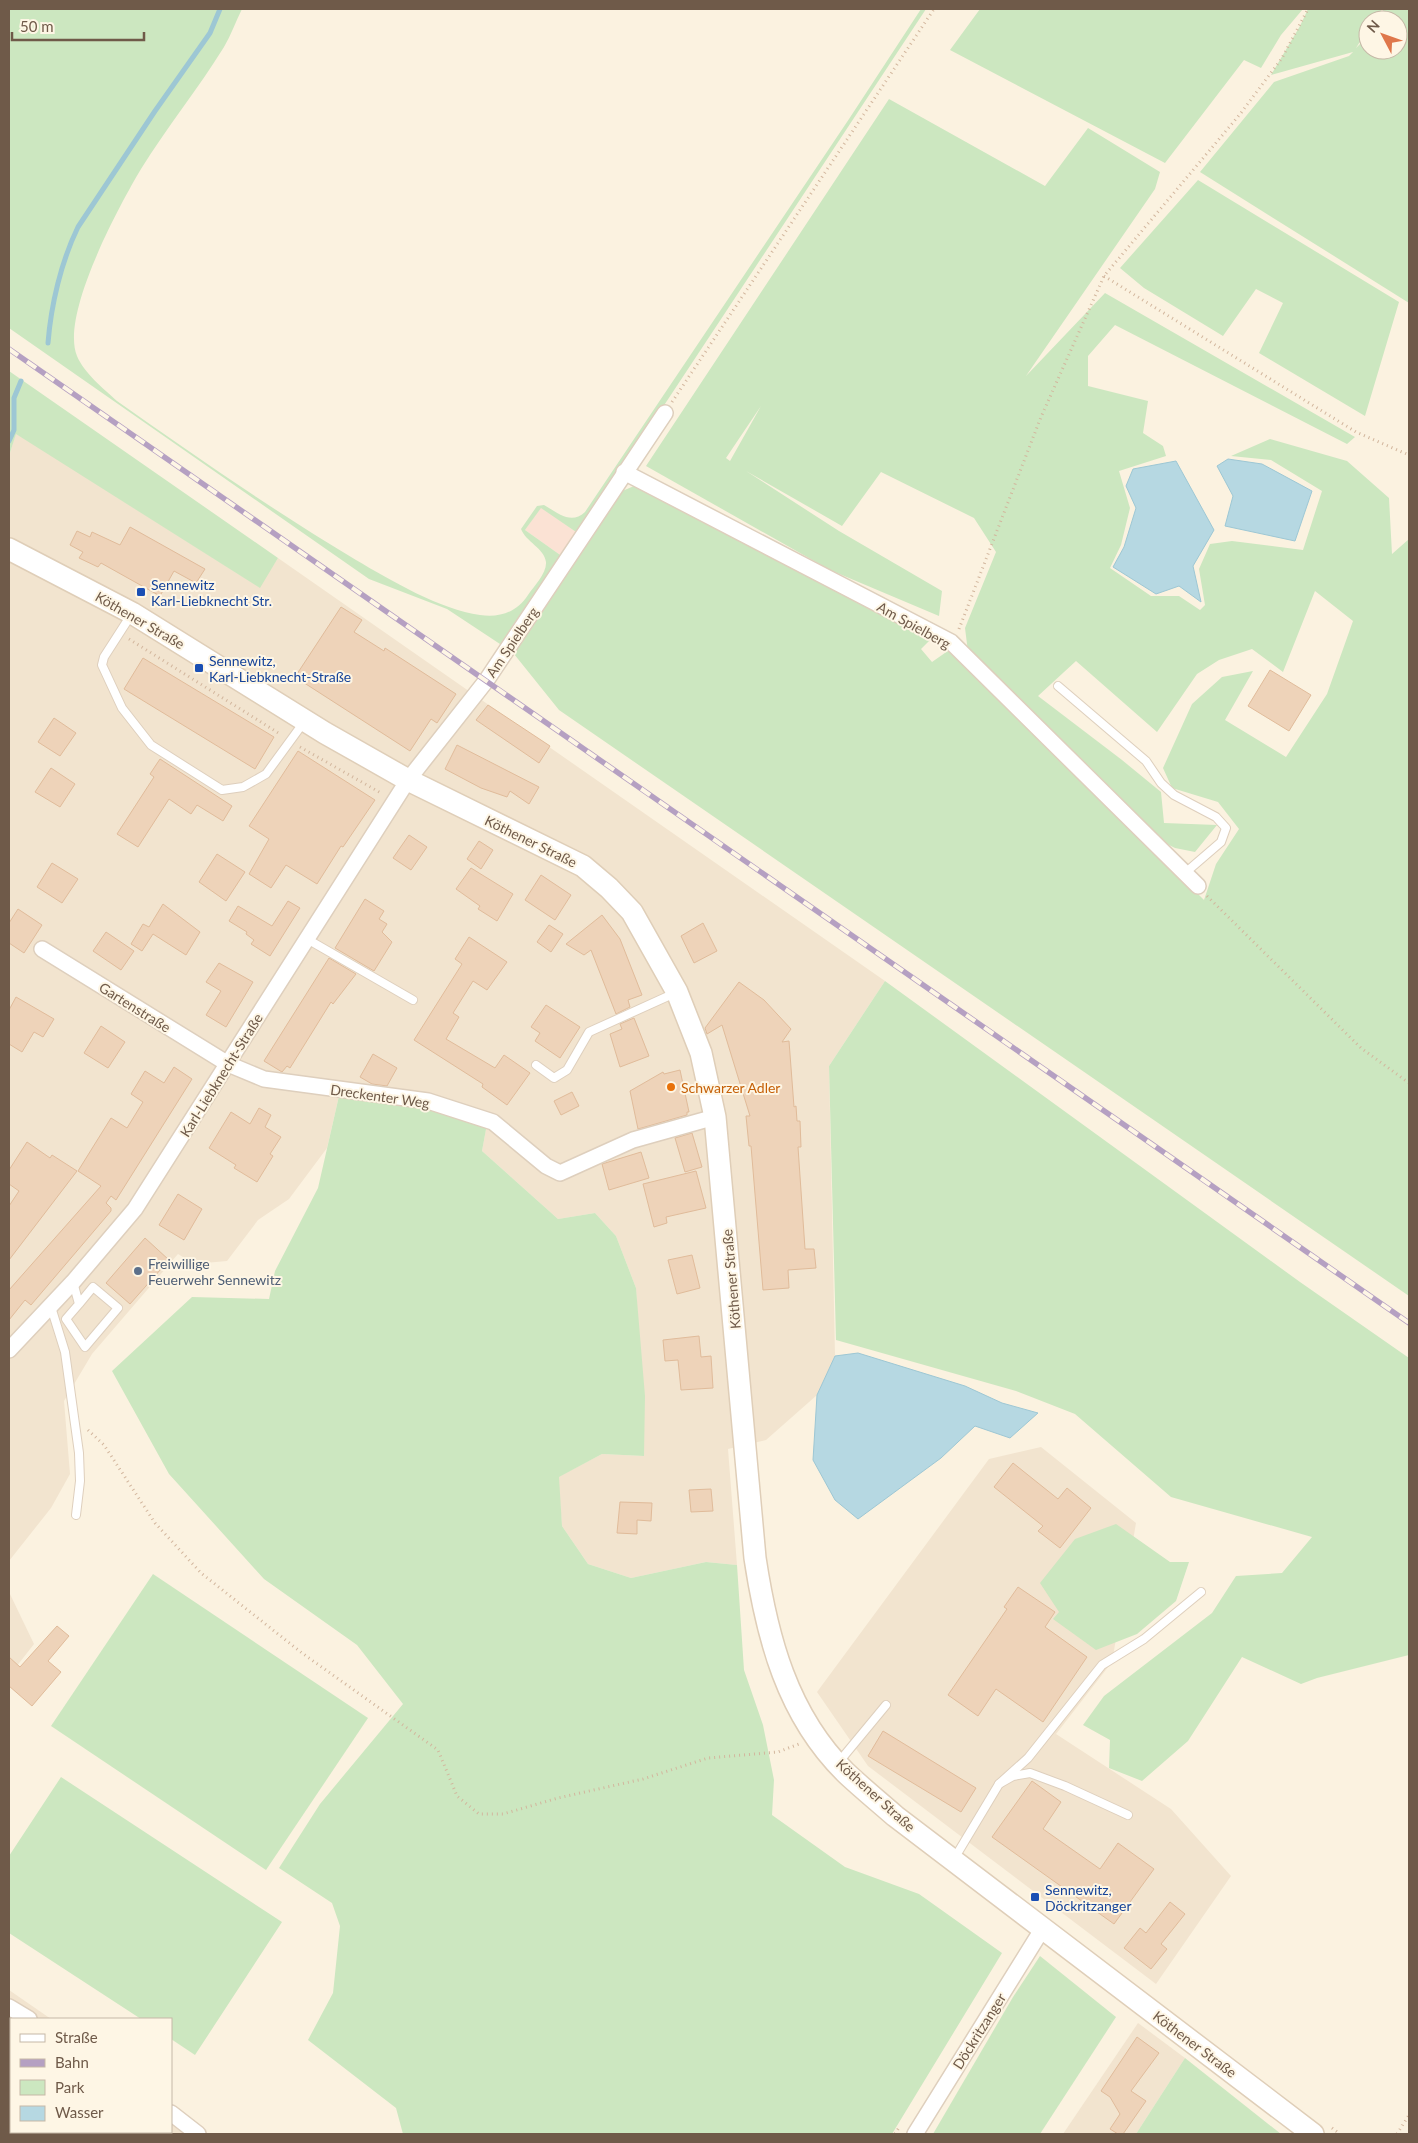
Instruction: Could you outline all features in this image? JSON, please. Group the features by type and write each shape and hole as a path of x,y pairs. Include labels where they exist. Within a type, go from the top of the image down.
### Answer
{"main road":[{"name":"Köthener Straße","path":"9,549 132,613 305,721 408,780 583,866 609,888 632,912 677,992 701,1053 715,1117 755,1558 764,1614 783,1677 816,1737 838,1763 895,1816 1313,2134"}],"street":[{"name":"Am Spielberg","path":"408,780 486,681 665,413"},
{"name":"Am Spielberg","path":"624,472 950,642 1198,886"},
{"name":"Karl-Liebknecht-Straße","path":"9,1350 74,1282 136,1209 408,780"},
{"name":"Gartenstraße","path":"42,949 228,1064"},
{"name":"Dreckenter Weg","path":"228,1064 264,1080 428,1101 493,1122 546,1166 560,1173 633,1140 715,1117"},
{"name":"Döckritzanger","path":"915,2134 1043,1928"},
{"path":"9,2007 27,2018"},
{"path":"172,2114 198,2134"}],"lane":[{"path":"132,613 102,665 122,708 150,745 185,767 222,790 243,787 266,774 305,721"},
{"path":"1058,686 1146,761 1161,783 1174,794 1216,817 1226,828 1221,842 1185,873"},
{"path":"307,939 413,1000"},
{"path":"536,1065 554,1078 567,1070 589,1032 677,992"},
{"path":"74,1282 79,1304"},
{"path":"93,1287 118,1308 84,1347 66,1319 79,1304 93,1287"},
{"path":"51,1307 65,1352 80,1453 80,1481 76,1515"},
{"path":"954,1860 999,1784 1028,1758 1102,1665 1144,1640 1201,1592"},
{"path":"838,1763 886,1705"},
{"path":"999,1784 1014,1776 1030,1773 1066,1786 1128,1816"}],"path":[{"path":"665,413 934,9"},
{"path":"950,642 961,626 1040,417 1104,276 1241,113 1282,58 1308,9"},
{"path":"1104,276 1356,432 1409,455"},
{"path":"119,633 290,741 395,801"},
{"path":"1198,886 1361,1048 1409,1084"},
{"path":"74,1416 104,1445 154,1523 201,1572 302,1653 438,1750 457,1796 479,1814 503,1814 558,1798 643,1778 708,1758 752,1752 778,1752 816,1737"},
{"path":"1397,2134 1409,2115"}],"shaded area":[{"path":"16,433 259,587 278,558 885,981 829,1066 835,1356 817,1395 766,1440 728,1449 737,1565 706,1562 631,1578 588,1564 562,1526 558,1477 602,1454 644,1456 636,1288 616,1236 595,1213 558,1219 482,1151 487,1124 339,1096 327,1148 289,1199 258,1220 227,1261 194,1264 178,1254 92,1354 64,1401 70,1474 51,1508 9,1561 9,456"},
{"path":"541,507 579,534 563,557 525,530"},
{"path":"1041,1447 1136,1523 1112,1662 1056,1734 1171,1809 1231,1876 1156,1984 868,1766 817,1692 989,1459"},
{"path":"9,1592 34,1644 9,1676"},
{"path":"9,1990 50,2018 10,2018 10,2133 172,2133 172,2109 205,2134 9,2134"},
{"path":"1138,2023 1185,2058 1136,2134 1063,2134"}],"green space":[{"path":"9,9 242,9 224,47 161,138 119,208 94,261 84,289 77,315 74,338 77,356 89,375 117,401 205,463 325,541 369,568 433,601 465,612 494,616 519,606 537,584 546,566 545,557 523,534 521,529 537,506 544,505 570,518 580,516 585,512 921,9 926,9 579,534 541,508 525,530 563,557 503,646 447,609 369,579 9,328"},
{"path":"980,9 1303,9 1281,35 1261,68 1244,60 1165,163 950,50"},
{"path":"1308,9 1382,9 1358,10 1358,45 1356,48 1358,46 1358,60 1408,60 1408,10 1383,10 1409,9 1409,303 1200,172 1274,82 1349,56 1353,52 1271,75"},
{"path":"889,99 1045,186 1088,128 1160,172 1155,189 1026,376 1105,293 1355,437 1347,444 1115,325 1088,356 1088,386 1148,401 1143,433 1163,446 1166,456 1119,471 1130,508 1121,545 1110,568 1151,596 1179,596 1200,610 1205,605 1199,569 1210,544 1232,541 1303,550 1322,491 1271,460 1231,456 1270,439 1347,461 1389,498 1392,554 1409,539 1409,1296 559,710 514,654 620,492 634,486 649,488 931,639 921,649 932,662 952,648 1204,900 1216,864 1239,829 1218,802 1172,788 1163,768 1192,704 1222,677 1253,671 1225,720 1286,757 1327,694 1353,621 1315,591 1283,672 1252,649 1219,660 1197,674 1157,732 1076,661 1038,696 1161,792 1164,823 1217,825 1195,852 1175,848 1159,840 968,652 965,628 996,552 974,518 881,472 842,526 746,471 839,531 942,591 939,616 830,570 646,466","holes":["761,406 730,461 726,458"]},
{"path":"1198,180 1399,302 1365,416 1259,353 1283,303 1256,289 1223,336 1144,288 1120,268"},
{"path":"9,371 278,558 260,588 16,434 9,456"},
{"path":"885,981 1300,1282 1409,1358 1409,1655 1317,1678 1301,1684 1242,1657 1188,1741 1142,1781 1109,1768 1110,1740 1083,1725 1104,1696 1212,1613 1236,1576 1282,1573 1312,1537 1171,1497 1075,1414 1016,1391 836,1340 829,1066"},
{"path":"339,1096 420,1105 487,1124 482,1151 558,1219 595,1213 616,1236 636,1288 645,1396 644,1456 602,1454 559,1477 562,1526 588,1564 631,1578 706,1562 737,1565 744,1670 763,1725 774,1780 772,1815 845,1867 919,1894 1002,1953 892,2134 403,2134 396,2108 308,2040 333,1993 340,1926 332,1903 279,1868 320,1804 403,1704 357,1645 264,1579 169,1474 112,1371 192,1297 269,1299 275,1271 318,1188"},
{"path":"1116,1524 1170,1562 1189,1562 1176,1601 1137,1634 1096,1650 1053,1619 1059,1612 1040,1583 1075,1539"},
{"path":"153,1574 368,1718 266,1870 51,1726"},
{"path":"61,1777 282,1922 195,2055 172,2040 172,2018 139,2018 9,1933 9,1856"},
{"path":"1040,1956 1116,2017 1040,2134 933,2134 1013,1997"},
{"path":"1185,2058 1281,2134 1136,2134"}],"water":[{"path":"1228,459 1262,464 1312,491 1295,541 1225,526 1233,496 1217,466"},
{"path":"1176,461 1214,530 1193,566 1201,602 1179,586 1156,594 1113,567 1124,547 1136,508 1126,486 1133,469"},
{"path":"858,1353 965,1386 1002,1403 1038,1413 1010,1438 975,1426 941,1458 858,1519 835,1500 813,1460 817,1395 835,1356"}],"building":[{"path":"130,527 205,569 196,583 174,571 160,596 101,563 98,567 79,558 83,552 70,545 77,531 90,537 92,532 120,545"},
{"path":"341,607 362,620 354,632 384,651 385,648 456,694 437,723 431,719 410,751 295,677"},
{"path":"143,658 274,737 255,769 124,689"},
{"path":"1270,670 1311,695 1289,731 1248,706"},
{"path":"488,705 550,746 539,763 476,720"},
{"path":"54,718 76,733 60,756 38,742"},
{"path":"457,745 539,787 529,804 510,791 507,797 481,788 445,769"},
{"path":"298,751 375,800 343,847 341,846 317,884 286,865 271,888 249,874 269,839 249,826"},
{"path":"160,759 232,806 223,821 197,805 191,814 169,799 138,847 117,834 154,777 150,774"},
{"path":"51,768 75,784 60,807 35,792"},
{"path":"409,835 427,847 411,870 393,858"},
{"path":"479,841 493,850 481,869 467,859"},
{"path":"217,854 245,872 226,901 199,882"},
{"path":"52,863 78,879 62,903 37,887"},
{"path":"471,868 513,894 497,921 478,909 480,906 456,889"},
{"path":"541,875 571,895 555,920 525,900"},
{"path":"365,899 384,911 379,919 387,924 382,932 392,942 374,971 335,948"},
{"path":"288,901 300,908 270,956 251,944 254,940 246,934 247,932 229,921 238,906 272,926"},
{"path":"163,904 200,932 186,955 153,934 142,951 131,944 143,924 149,927"},
{"path":"18,909 42,925 24,953 9,943 9,923"},
{"path":"602,915 620,939 642,995 628,1000 630,1007 616,1014 591,950 584,955 566,944"},
{"path":"703,923 717,951 694,963 681,936"},
{"path":"549,925 563,934 551,952 537,942"},
{"path":"106,932 134,951 121,970 93,951"},
{"path":"469,937 507,962 487,990 473,981 453,1013 459,1017 446,1039 495,1068 504,1055 530,1073 507,1105 482,1087 483,1084 414,1040 462,964 455,959"},
{"path":"329,958 356,974 333,1004 331,1002 290,1068 287,1066 282,1072 264,1061"},
{"path":"219,963 253,982 226,1027 206,1015 221,991 206,982"},
{"path":"739,982 764,1000 791,1029 782,1042 789,1041 794,1107 796,1106 797,1121 800,1121 801,1147 798,1147 805,1249 814,1249 816,1268 788,1270 789,1288 763,1290 751,1146 749,1146 746,1116 750,1116 722,1025 707,1034 705,1028"},
{"path":"16,997 54,1019 43,1037 34,1032 22,1052 9,1044 9,1010"},
{"path":"546,1005 580,1027 560,1058 535,1041 540,1033 531,1027"},
{"path":"634,1018 649,1056 620,1067 610,1034 622,1029 620,1024"},
{"path":"101,1026 125,1042 108,1068 84,1053"},
{"path":"373,1054 397,1068 387,1086 372,1084 360,1077"},
{"path":"174,1067 192,1079 116,1200 111,1196 106,1203 111,1208 111,1211 31,1305 25,1300 9,1320 9,1290 101,1186 78,1171 111,1118 127,1128 143,1102 131,1094 145,1071 164,1083"},
{"path":"680,1070 689,1112 687,1112 687,1115 638,1129 630,1091 663,1072 664,1074"},
{"path":"572,1092 579,1106 561,1115 554,1101"},
{"path":"259,1108 271,1115 265,1127 281,1137 270,1154 273,1156 257,1182 234,1168 236,1165 209,1148 231,1112 250,1124"},
{"path":"692,1133 702,1167 685,1172 675,1138"},
{"path":"27,1142 50,1158 52,1155 77,1171 9,1260 9,1206 19,1191 9,1184 9,1170"},
{"path":"641,1152 649,1178 609,1190 602,1164"},
{"path":"696,1171 706,1208 666,1217 667,1223 654,1227 643,1184"},
{"path":"178,1194 202,1209 184,1240 159,1225"},
{"name":"Freiwillige Feuerwehr Sennewitz","path":"145,1238 169,1260 130,1304 106,1283"},
{"path":"692,1255 700,1288 677,1294 668,1260"},
{"path":"699,1336 701,1357 711,1356 713,1388 681,1390 678,1360 665,1361 663,1340"},
{"path":"1013,1463 1058,1499 1067,1488 1091,1508 1060,1548 1038,1531 1043,1526 994,1487"},
{"path":"711,1489 713,1511 691,1512 689,1490"},
{"path":"620,1502 652,1503 651,1521 637,1520 637,1534 617,1533"},
{"path":"1018,1587 1055,1612 1045,1627 1087,1657 1043,1722 996,1689 978,1716 948,1695 1007,1609 1004,1607"},
{"path":"57,1626 69,1636 48,1661 61,1672 32,1706 9,1686 9,1657 20,1667"},
{"path":"883,1731 976,1788 961,1812 868,1756"},
{"path":"1032,1781 1061,1802 1043,1829 1100,1869 1118,1843 1154,1869 1114,1924 992,1837"},
{"path":"1170,1902 1185,1914 1161,1944 1167,1949 1151,1969 1124,1948 1140,1928 1146,1933"},
{"path":"1137,2037 1159,2053 1131,2091 1146,2101 1123,2134 1118,2134 1110,2129 1120,2114 1110,2097 1101,2091"}],"waterway":[{"path":"48,343 58,284 78,227 155,111 210,33 220,9"},
{"path":"9,441 14,430 14,398 21,381"}],"railway":[{"path":"9,349 1409,1323"}],"place":[{"name":"Sennewitz Karl-Liebknecht Str.","path":"141,592"},
{"name":"Sennewitz, Karl-Liebknecht-Straße","path":"199,668"},
{"name":"Schwarzer Adler","path":"671,1087"},
{"name":"Freiwillige Feuerwehr Sennewitz","path":"138,1271"},
{"name":"Sennewitz, Döckritzanger","path":"1035,1897"}]}
